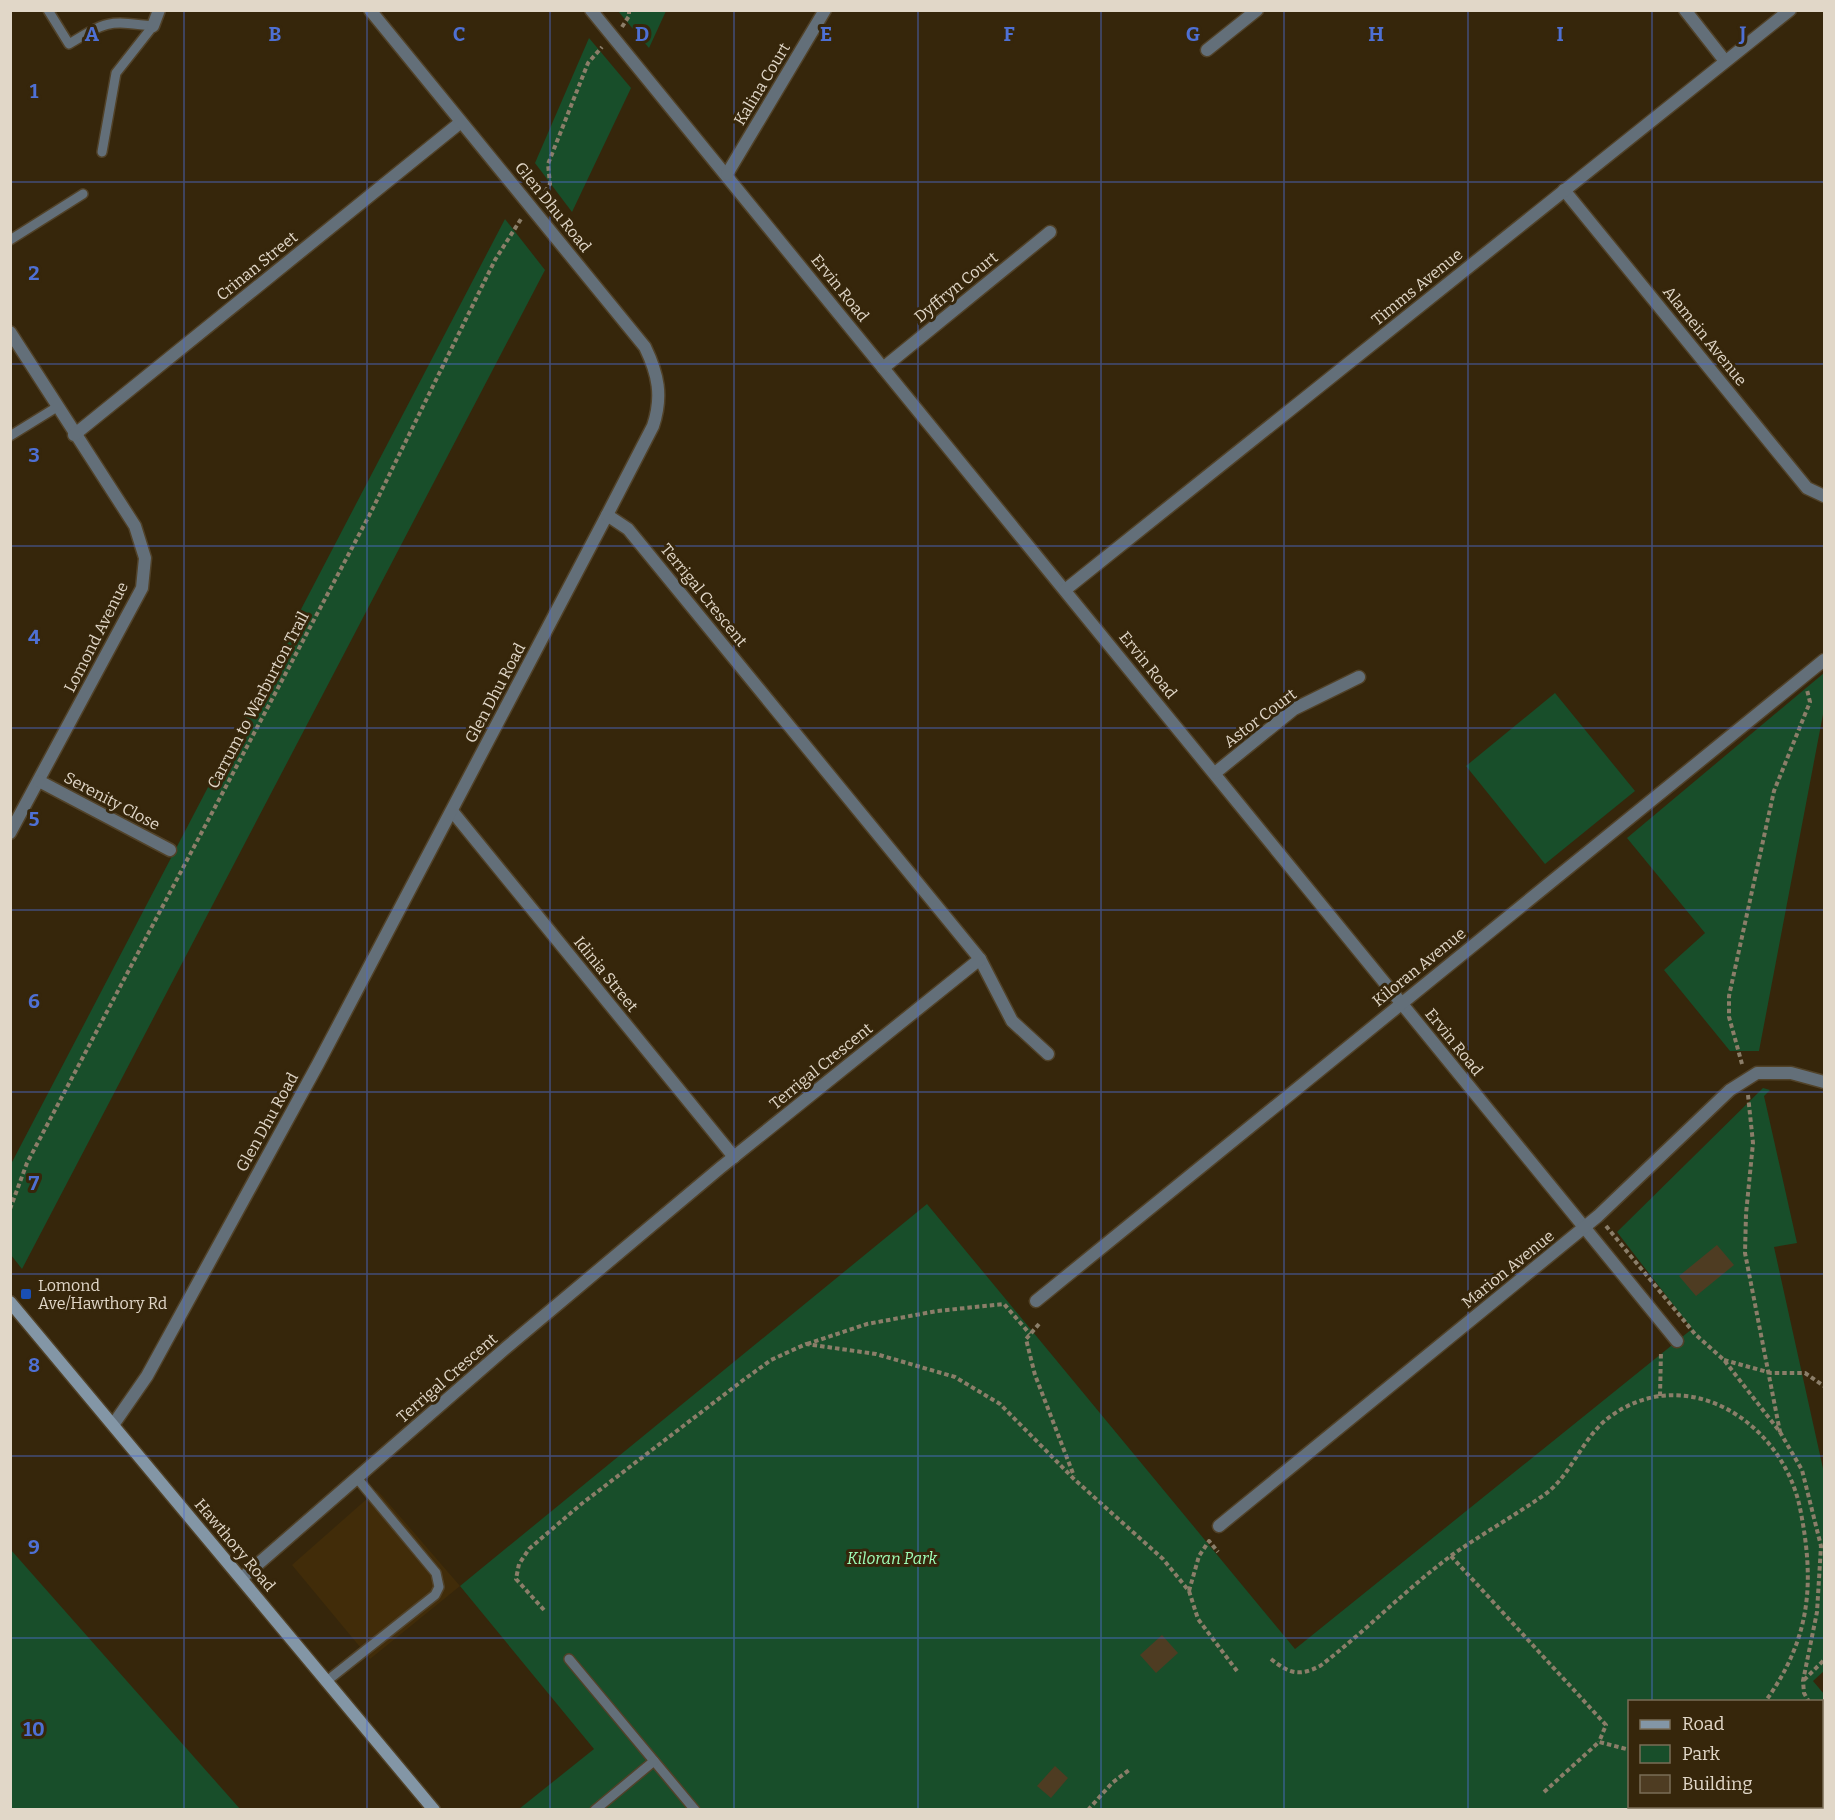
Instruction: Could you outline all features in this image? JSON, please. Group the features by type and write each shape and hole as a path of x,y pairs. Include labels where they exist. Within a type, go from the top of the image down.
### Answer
{"main road":[{"name":"Hawthory Road","path":"10,1302 434,1809"}],"street":[{"path":"153,26 159,10"},
{"name":"Glen Dhu Road","path":"113,1425 147,1376 452,811 653,426 659,398 656,370 645,347 370,10"},
{"name":"Ervin Road","path":"591,10 1677,1341"},
{"name":"Kalina Court","path":"727,174 825,10"},
{"path":"1207,50 1257,10"},
{"path":"1685,10 1725,61"},
{"name":"Timms Avenue","path":"1065,590 1790,10"},
{"name":"Crinan Street","path":"74,435 460,122"},
{"name":"Alamein Avenue","path":"1564,190 1807,488 1824,496"},
{"name":"Dyffryn Court","path":"883,368 1050,232"},
{"name":"Lomond Avenue","path":"10,332 74,435 135,526 145,558 141,588 10,833"},
{"name":"Terrigal Crescent","path":"242,1578 507,1347 734,1157 980,958 628,529 607,515"},
{"name":"Kiloran Avenue","path":"1036,1301 1824,660"},
{"name":"Astor Court","path":"1215,773 1294,709 1359,677"},
{"name":"Serenity Close","path":"39,781 170,850"},
{"name":"Idinia Street","path":"452,811 734,1157"},
{"path":"980,958 1012,1021 1048,1054"},
{"name":"Marion Avenue","path":"1219,1526 1598,1216 1730,1090 1746,1078 1757,1073 1791,1073 1824,1082"}],"lane":[{"path":"48,10 69,44 102,24 116,21 153,26"},
{"path":"102,152 116,73 153,26"},
{"path":"10,240 83,194"},
{"path":"10,436 57,407"},
{"path":"328,1680 435,1595 439,1587 436,1573 357,1478"},
{"path":"569,1659 691,1808"},
{"path":"595,1809 654,1761"}],"path":[{"path":"550,184 548,164 588,63"},
{"name":"Carrum to Warburton Trail","path":"10,1209 27,1163 372,510 495,260 532,206"},
{"path":"1780,1432 1771,1373 1745,1253 1746,1214 1753,1143 1746,1078 1729,1017 1729,996 1774,791 1810,702 1802,679"},
{"path":"1598,1216 1695,1334 1724,1360 1780,1432 1802,1470 1821,1546 1817,1612 1803,1681 1804,1693 1808,1700"},
{"path":"544,1610 516,1579 519,1564 529,1549 589,1498 771,1360 806,1344 867,1324 937,1311 1004,1304 1030,1334"},
{"path":"1039,1324 1026,1339 1035,1376 1075,1480"},
{"path":"806,1344 876,1354 955,1377 1000,1404 1075,1480 1163,1559 1189,1591 1198,1619 1237,1671"},
{"path":"1660,1396 1661,1351"},
{"path":"1724,1360 1771,1373 1805,1373 1824,1386"},
{"path":"1271,1659 1287,1672 1310,1671 1320,1666 1451,1556 1545,1494 1605,1420 1634,1402 1672,1394 1703,1398 1739,1416 1758,1430 1784,1466 1799,1503 1809,1568 1805,1609 1800,1635 1787,1671 1766,1700"},
{"path":"1189,1591 1199,1556 1209,1541 1218,1552"},
{"path":"1451,1556 1606,1725 1599,1742 1544,1792"},
{"path":"1803,1681 1824,1660"},
{"path":"1599,1742 1628,1750"},
{"path":"1088,1809 1112,1783 1129,1770"}],"shaded area":[{"path":"377,1490 460,1586 370,1659 292,1565"}],"green space":[{"path":"618,11 666,11 649,48"},
{"path":"589,38 631,88 572,212 535,163"},
{"path":"505,219 545,270 22,1269 11,1255 10,1166"},
{"path":"1824,673 1824,709 1759,1051 1730,1051 1664,970 1705,933 1627,838"},
{"path":"1555,693 1635,791 1545,864 1466,766"},
{"name":"Kiloran Park","path":"1763,1088 1770,1090 1764,1096 1797,1243 1774,1247 1824,1473 1824,1671 1813,1681 1824,1694 1824,1809 519,1809 594,1749 460,1586 927,1204 1295,1649 1692,1329 1617,1232"},
{"path":"11,1550 240,1809 11,1809"}],"building":[{"path":"1717,1245 1734,1265 1696,1296 1679,1276"},
{"path":"1162,1635 1178,1653 1156,1673 1140,1655"},
{"path":"1055,1766 1068,1778 1051,1798 1037,1786"}],"place":[{"name":"Lomond Ave/Hawthory Rd","path":"26,1294"}]}
